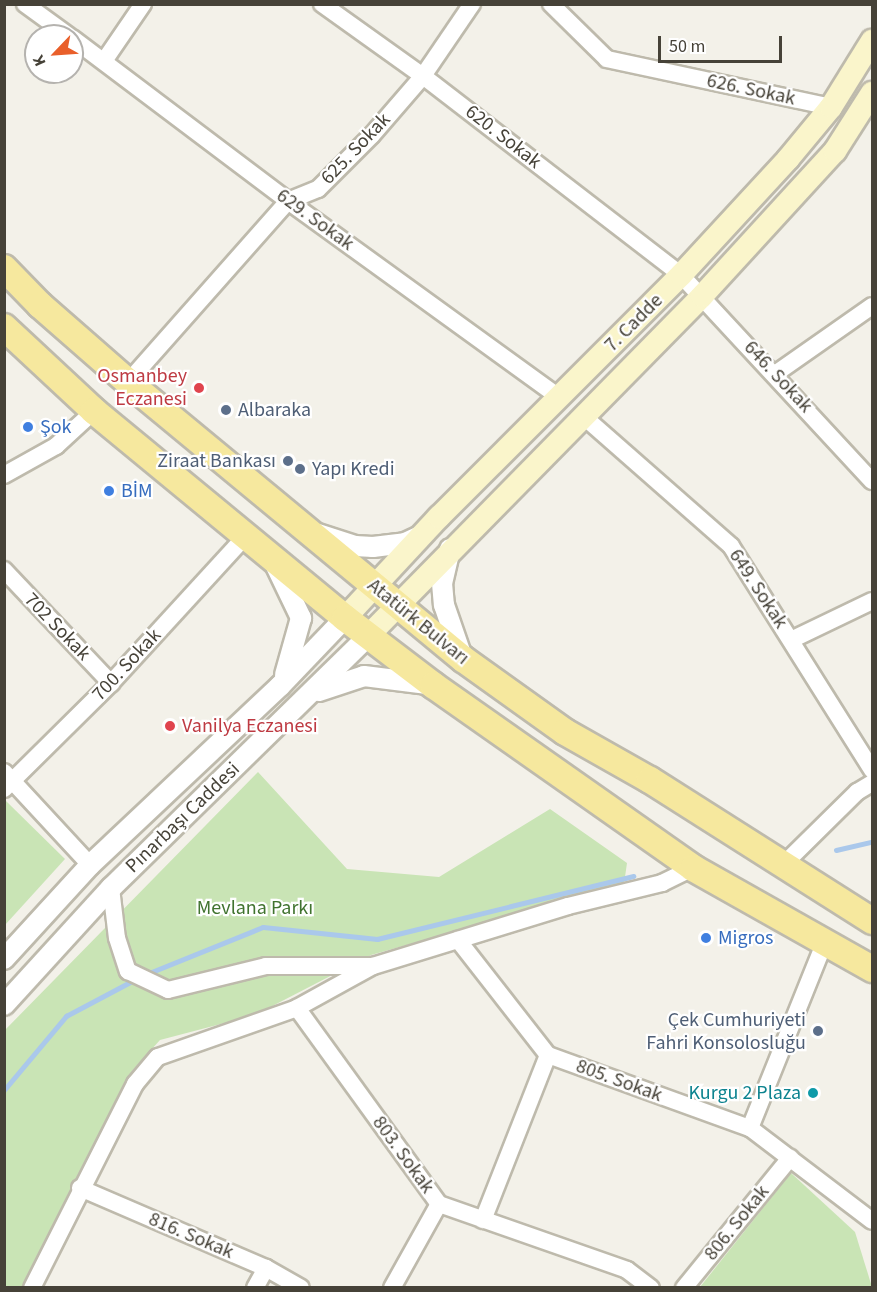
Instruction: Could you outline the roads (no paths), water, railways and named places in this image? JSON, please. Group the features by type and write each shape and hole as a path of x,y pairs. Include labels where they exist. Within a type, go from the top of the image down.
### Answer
{"main road":[{"name":"7. Cadde","path":"345,618 422,535 681,275 831,107 873,41"},
{"name":"7. Cadde","path":"368,636 451,548 702,296 835,151 873,93"},
{"name":"Atatürk Bulvarı","path":"4,268 40,305 128,382 463,659 566,732 650,780 873,921"},
{"name":"Atatürk Bulvarı","path":"4,327 94,411 345,618 433,685 693,868 873,969"}],"street":[{"name":"629. Sokak","path":"25,4 53,24"},
{"path":"104,61 143,4"},
{"name":"620. Sokak","path":"322,4 423,75 681,275"},
{"name":"625. Sokak","path":"128,382 288,201 318,189 423,75 472,4"},
{"name":"626. Sokak","path":"551,4 607,59 831,107"},
{"name":"629. Sokak","path":"84,46 288,201 560,398"},
{"name":"646. Sokak","path":"681,275 873,481"},
{"path":"775,374 873,306"},
{"path":"4,476 56,446 94,411"},
{"name":"649. Sokak","path":"582,416 731,546 873,770"},
{"path":"311,531 355,546 373,547 405,543 422,535"},
{"name":"700. Sokak","path":"8,781 111,683 245,537"},
{"path":"451,548 442,583 444,605 463,659"},
{"path":"271,558 291,592 301,618 294,651 279,686"},
{"name":"702 Sokak","path":"4,570 111,683"},
{"path":"791,640 873,601"},
{"name":"Pınarbaşı Caddesi","path":"4,959 90,864 279,686 345,618"},
{"name":"Pınarbaşı Caddesi","path":"4,1005 111,888 368,636"},
{"path":"308,696 364,676 433,685"},
{"path":"8,781 90,864"},
{"path":"784,864 857,792 873,783"},
{"path":"32,1287 80,1188 135,1084 158,1057 297,1008 373,966 568,906 662,883 693,868"},
{"path":"111,888 117,938 128,971 168,990 266,966 373,966"},
{"path":"458,940 548,1055 483,1220"},
{"path":"750,1128 825,941"},
{"name":"803. Sokak","path":"297,1008 439,1204 627,1270 651,1287"},
{"name":"805. Sokak","path":"548,1055 750,1128 873,1221"},
{"name":"806. Sokak","path":"684,1287 789,1158"},
{"name":"816. Sokak","path":"80,1188 267,1268 301,1287"},
{"path":"392,1287 439,1204"},
{"path":"255,1287 267,1268"}],"waterway":[{"path":"836,850 872,842"},
{"path":"144,975 263,927 377,939 633,876"},
{"path":"4,1090 66,1016 136,979"}],"place":[{"name":"Osmanbey Eczanesi","path":"199,388"},
{"name":"Albaraka","path":"226,410"},
{"name":"Şok","path":"28,427"},
{"name":"Ziraat Bankası","path":"288,461"},
{"name":"Yapı Kredi","path":"300,469"},
{"name":"BİM","path":"109,491"},
{"name":"Vanilya Eczanesi","path":"170,726"},
{"name":"Migros","path":"706,938"},
{"name":"Çek Cumhuriyeti Fahri Konsolosluğu","path":"818,1031"},
{"name":"Kurgu 2 Plaza","path":"813,1093"}],"park label":[{"name":"Mevlana Parkı","path":"255,908"}]}
